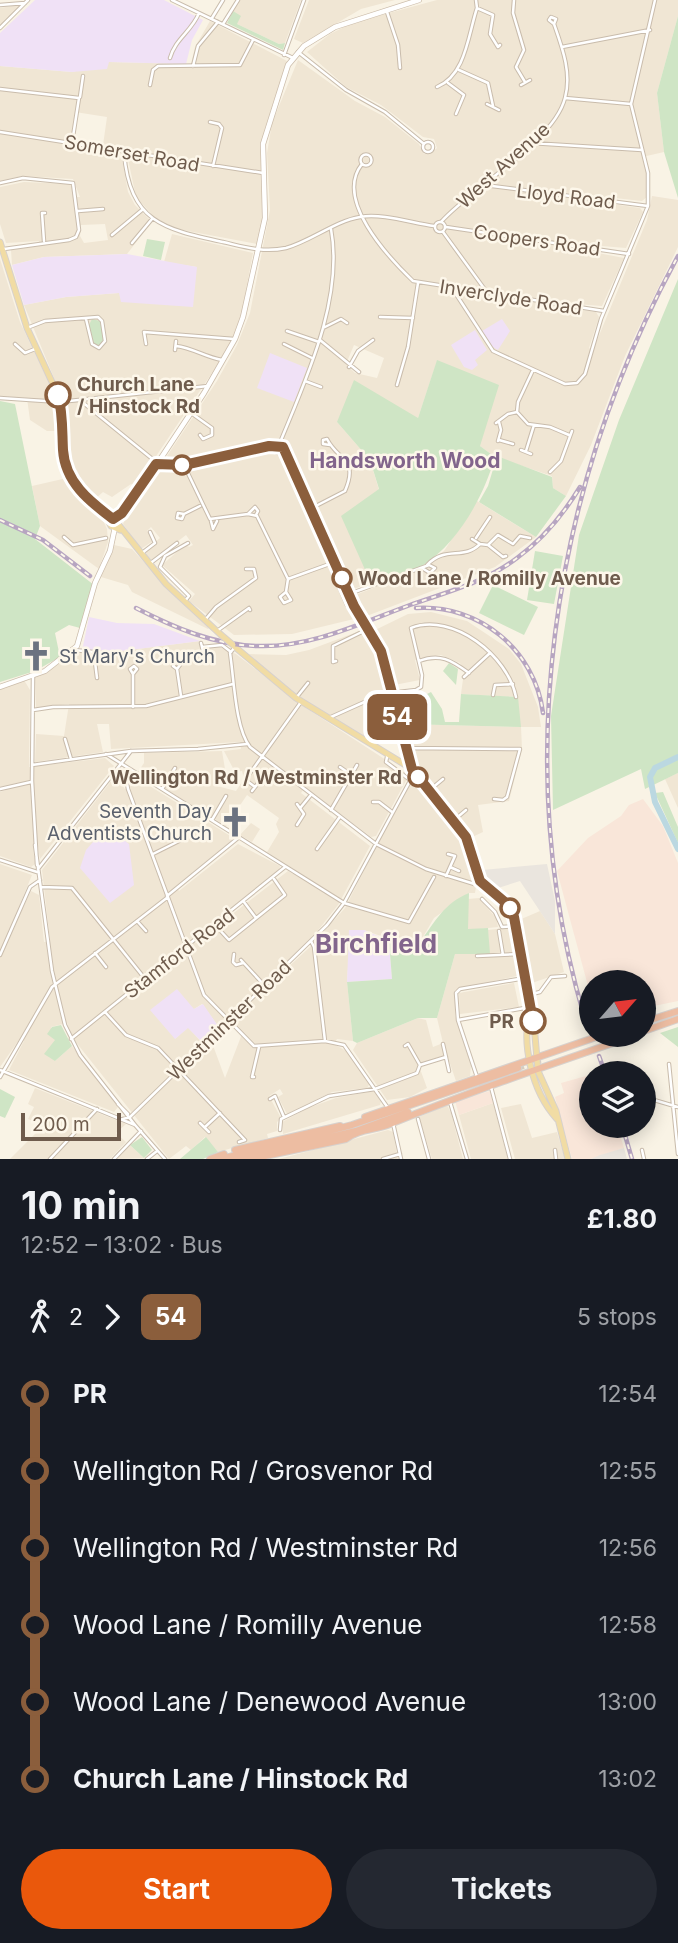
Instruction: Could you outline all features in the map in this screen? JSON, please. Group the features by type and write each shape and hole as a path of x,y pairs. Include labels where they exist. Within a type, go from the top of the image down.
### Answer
{"highway":[{"path":"656,1018 675,1011"},
{"path":"656,1027 678,1019"},
{"path":"221,1159 355,1127 388,1108 579,1043"},
{"path":"210,1159 304,1132 355,1127 365,1132 490,1084 600,1047"},
{"path":"235,1159 355,1127 519,1069"},
{"path":"251,1159 346,1139 355,1127"}],"main road":[{"path":"0,685 30,676 53,665 74,650 80,642 95,583 111,544 114,523 191,413 234,339 259,251 265,218 263,144 268,120 293,58 335,27 386,8 419,0"},
{"path":"1,245 27,328 60,402 64,455 69,474 80,492 114,523 149,565 233,648 299,700 412,769 466,837 481,885 506,903 517,925 531,1007 533,1058 543,1065 539,1090 557,1119 568,1159"}],"street":[{"path":"172,0 293,58"},
{"path":"184,6 188,0"},
{"path":"212,19 223,0"},
{"path":"223,24 237,0"},
{"path":"284,55 304,0"},
{"path":"437,87 448,83 458,70 477,8 476,0"},
{"path":"514,0 513,13 524,50 516,67 525,82"},
{"path":"452,288 493,351 565,384 577,383 585,374 605,311 648,206 650,191 631,104 655,0"},
{"path":"0,5 26,2"},
{"path":"0,29 26,2"},
{"path":"386,8 394,25 400,68"},
{"path":"477,8 493,15 490,34 498,47 500,45"},
{"path":"170,58 177,41 194,26 199,13"},
{"path":"193,66 194,56 205,36 218,22"},
{"path":"554,24 566,68 565,98 631,104"},
{"path":"562,47 650,30"},
{"path":"150,85 153,70 158,66 240,65 253,40"},
{"path":"298,52 346,90 385,112 424,144"},
{"path":"393,63 399,62"},
{"path":"458,70 488,83 493,106"},
{"path":"72,143 83,76"},
{"path":"521,85 530,80"},
{"path":"448,83 464,95 456,114"},
{"path":"0,89 79,98"},
{"name":"West Avenue","path":"441,222 550,125 565,98"},
{"path":"487,104 499,110"},
{"path":"210,122 219,124 222,128 214,166"},
{"name":"Somerset Road","path":"0,132 263,173"},
{"path":"531,144 642,150"},
{"path":"124,153 128,184 142,210 152,219 178,232 259,251 288,247 360,216 434,226 443,232 487,293"},
{"path":"362,164 353,178 352,190 360,216 409,278 418,283 413,318 397,385"},
{"path":"0,183 23,178 73,183 78,211 76,237 1,245"},
{"name":"Lloyd Road","path":"484,185 648,206"},
{"path":"78,211 103,209"},
{"path":"112,235 142,210"},
{"path":"44,242 42,213 45,213"},
{"path":"367,224 371,217"},
{"path":"132,243 152,219"},
{"path":"434,226 441,222"},
{"name":"Coopers Road","path":"441,222 446,227 629,254"},
{"name":"Coopers Road","path":"443,232 446,227"},
{"path":"279,445 319,341 332,264 331,229"},
{"name":"Inverclyde Road","path":"418,283 605,311"},
{"path":"27,328 45,321 98,317 102,321 106,341 99,348 92,344 86,319"},
{"path":"380,317 413,318"},
{"path":"322,328 341,319 347,323"},
{"path":"287,331 319,341 349,367 359,372"},
{"path":"146,344 144,332 234,339"},
{"path":"349,367 358,351 373,340"},
{"path":"176,341 175,348 190,348 205,357 223,360"},
{"path":"284,344 313,359"},
{"path":"10,349 16,345 25,352 37,348"},
{"path":"533,370 518,402 517,412 522,420 569,435"},
{"path":"305,380 321,387"},
{"path":"0,398 81,401 208,386"},
{"path":"81,401 156,464 184,465 269,446 283,447 354,606 381,651 412,769"},
{"path":"513,444 498,440 501,430 498,422 508,414 517,412"},
{"path":"191,413 212,428 212,435 203,439 200,435"},
{"path":"526,451 534,425"},
{"path":"550,472 556,468 572,431"},
{"path":"311,509 345,491 350,480 347,460 330,445"},
{"path":"269,446 271,450 283,455 347,605 354,606"},
{"path":"521,450 531,453"},
{"path":"184,465 201,505 212,520 256,515"},
{"path":"556,468 559,472"},
{"path":"184,514 201,505"},
{"path":"248,514 255,507 258,511 256,515 288,579 286,593"},
{"path":"490,517 474,538 503,557 506,556"},
{"path":"212,520 210,525 213,529 217,521"},
{"path":"140,554 155,542 150,532"},
{"path":"488,545 498,535 512,545 520,536 530,538"},
{"path":"64,537 73,545 106,538"},
{"path":"185,601 189,596 160,567 162,561 188,542"},
{"path":"149,565 177,543"},
{"path":"349,594 424,568 444,552 466,554 480,544"},
{"path":"288,579 334,562"},
{"path":"205,620 216,607 256,578 255,568 246,569"},
{"path":"219,632 248,608 250,610"},
{"path":"328,719 390,692 416,690 421,687 419,661 410,633 414,626 450,629 469,636 491,652 508,671 516,696"},
{"path":"336,661 333,662 333,646 368,629"},
{"path":"202,647 222,645 233,648 234,684 247,744 262,757 376,844 446,876 481,885"},
{"path":"74,650 112,654"},
{"path":"464,677 491,652"},
{"path":"94,654 97,678"},
{"path":"419,661 439,656 452,660 469,673"},
{"path":"177,669 181,696"},
{"path":"134,674 134,708"},
{"path":"30,676 33,685 32,781 35,845 54,986 71,1039 163,1159"},
{"path":"256,787 247,779 309,683 304,679"},
{"path":"33,710 53,706 134,708 234,684"},
{"path":"493,695 495,685 513,684"},
{"path":"65,739 71,759"},
{"path":"33,765 131,751 198,750 247,744"},
{"path":"407,748 520,749 506,799 494,799"},
{"path":"38,871 131,751"},
{"path":"106,754 129,771 344,903 409,922 433,877"},
{"name":"Westminster Road","path":"123,1119 130,1116 265,986 311,941 344,903 392,812 412,781 386,762 387,757"},
{"path":"331,810 357,765"},
{"path":"340,767 350,774"},
{"path":"161,790 174,770 178,776"},
{"path":"129,771 126,783 204,995 247,1041 259,1046 334,1041 348,1048 388,1108"},
{"path":"428,791 443,779"},
{"path":"0,789 32,781"},
{"path":"252,791 260,782"},
{"path":"301,807 311,795"},
{"path":"211,821 226,796"},
{"path":"373,802 379,802 392,812"},
{"path":"297,804 304,814 297,825"},
{"path":"452,821 466,810"},
{"path":"317,849 340,817"},
{"path":"0,1077 54,986 238,838"},
{"path":"153,854 181,840"},
{"path":"446,876 455,856 448,854"},
{"path":"0,860 38,871"},
{"name":"Stamford Road","path":"71,1039 274,879 285,867"},
{"path":"450,867 459,871"},
{"path":"215,925 229,940 285,895 274,879"},
{"path":"0,955 30,887 40,880"},
{"path":"41,887 72,888 146,980"},
{"path":"482,899 495,912 502,927 517,925"},
{"path":"244,902 256,918"},
{"path":"137,921 145,931"},
{"path":"499,931 503,955"},
{"path":"311,941 314,947 325,1041"},
{"path":"95,953 106,967"},
{"path":"234,954 233,962 236,965 242,962 265,986"},
{"path":"477,956 522,954"},
{"path":"528,995 540,992 551,978 565,976"},
{"path":"477,1077 458,1020 456,993 460,989 526,978"},
{"path":"458,1020 531,1007"},
{"path":"105,1012 126,1035 158,1048 245,1140 239,1142"},
{"path":"405,1046 408,1044 421,1066"},
{"path":"443,1044 449,1071"},
{"path":"254,1077 259,1046"},
{"path":"280,1130 279,1123 285,1117 329,1096 375,1089 417,1073 421,1066 446,1057"},
{"path":"669,1064 676,1107 678,1154"},
{"path":"2,1070 135,1125"},
{"path":"490,1084 510,1159"},
{"path":"270,1099 275,1096 285,1117"},
{"path":"449,1099 467,1159"},
{"path":"656,1101 676,1107"},
{"path":"50,1159 97,1109"},
{"path":"205,1127 220,1114"},
{"path":"418,1119 429,1159"},
{"path":"201,1123 209,1132"},
{"path":"393,1123 401,1159"},
{"path":"114,1159 141,1131"},
{"path":"555,1150 556,1159"},
{"path":"642,1150 644,1159"},
{"path":"147,1159 158,1151"},
{"path":"383,1159 400,1154"}],"shaded area":[{"path":"35,0 164,0 203,20 192,40 186,64 109,62 107,69 72,72 0,66 0,33"},
{"path":"240,0 301,0 285,43 279,44 237,24 233,11"},
{"path":"309,0 395,0 361,9 303,43 294,39"},
{"path":"437,0 678,0 678,16 657,93 664,152 642,157 647,175 647,197 642,201 542,190 541,194 640,208 643,212 626,248 577,244 577,249 624,258 602,306 576,304 575,309 596,312 599,317 589,348 593,350 647,220 652,196 678,200 678,247 625,356 591,445 566,496 553,488 552,476 495,457 480,446 437,361 418,418 337,422 370,460 379,490 422,566 444,551 477,501 536,537 495,567 364,617 353,596 373,588 370,583 351,590 283,444 275,442 173,463 167,456 217,381 237,345 250,313 270,210 267,153 272,123 298,60 355,101 385,117 419,144 424,154 430,154 437,148 434,139 423,137 381,105 346,87 307,52 330,34 352,23","holes":["354,345 384,358 377,378 355,373 346,364"]},
{"path":"19,7 0,26 0,8"},
{"path":"210,21 287,61 264,131 261,169 263,218 257,244 177,229 155,218 136,197 128,159 122,158 128,192 135,205 152,222 127,254 44,257 12,265 11,250 39,245 39,241 6,243 0,224 0,187 24,182 72,184 75,197 80,197 73,179 22,176 0,181 0,66 72,72 109,62 191,64 195,47","holes":["75,112 107,117 102,152 71,146","105,224 108,240 84,243 80,236 81,225"]},
{"path":"172,234 253,253 242,311 234,336 214,370 136,486 131,484 112,497 103,492 94,500 74,478 66,457 63,400 24,305 66,297 119,293 197,267 164,262"},
{"path":"127,254 197,267 193,307 121,302 119,293 66,297 24,305 12,265 44,257"},
{"path":"0,259 20,322 57,400 59,431 47,431 30,420 27,398 0,396"},
{"path":"502,319 510,331 498,350 491,346 482,331"},
{"path":"475,330 487,350 475,360 478,365 472,370 464,367 451,345"},
{"path":"270,353 307,368 294,402 257,388"},
{"path":"269,450 282,456 354,619 292,634 234,635 189,601 195,594 162,565 186,544 189,547 193,545 186,535 151,562 145,551 160,538 151,527 147,531 153,541 141,549 123,524 137,495 157,470 189,468"},
{"path":"67,478 80,498 102,518 107,529 108,542 99,569 40,526 32,486"},
{"path":"114,545 132,549 175,596 210,627 208,629 132,592 128,585 101,577"},
{"path":"431,612 467,621 509,649 521,664 538,707 541,727 521,727 522,749 509,801 478,805 483,832 470,838 418,768 403,724 520,727 517,697 461,694 464,672 460,663 441,655 415,660 420,680 389,686 397,730 376,746 296,698 249,654 286,655 309,650 365,629 369,633 408,614"},
{"path":"89,617 117,623 154,624 200,641 114,652 82,651"},
{"path":"200,641 204,649 217,646 236,654 303,706 409,775 376,836 371,837 305,787 301,793 370,846 338,905 316,933 226,1021 218,1026 202,1004 194,1009 175,1039 188,1027 205,1046 211,1040 225,1078 242,1034 230,1021 310,947 345,908 409,782 416,780 466,844 476,887 475,893 469,893 434,918 420,942 406,945 364,930 350,938 347,982 353,1041 337,1039 334,1044 351,1054 370,1083 367,1088 332,1092 287,1114 278,1097 283,1094 280,1089 269,1096 281,1118 277,1122 277,1131 267,1134 268,1138 218,1152 205,1137 191,1150 186,1146 169,1159 75,1041 67,1023 51,1027 56,1040 55,1061 72,1046 118,1107 114,1112 9,1070 24,1041 21,1037 0,1067 0,864 32,875 20,904 24,906 31,891 39,895 44,942 50,941 42,870 115,776 125,789 131,786 132,775 232,837 231,841 176,886 179,891 238,844 280,866 279,872 193,939 195,943 288,871 293,874 294,869 267,852 279,832 276,824 279,818 247,795 226,826 138,772 144,763 144,753 222,751 226,775 213,776 213,785 236,791 244,779 242,771 235,772 224,751 241,749 240,742 111,749 109,724 97,724 103,752 35,762 36,734 64,736 69,704 36,708 35,677 82,651 114,652"},
{"path":"24,680 30,690 29,767 105,758 114,766 40,859 38,846 33,847 35,864 31,867 0,856 0,792 6,790 4,786 0,787 0,688"},
{"path":"678,773 678,808 665,779"},
{"path":"643,799 663,826 678,863 678,1001 656,1006 656,970 584,970 557,871 588,838 621,816 629,805"},
{"path":"251,823 260,829 252,842 240,835"},
{"path":"107,826 129,844 134,885 110,903 80,868 86,850"},
{"path":"547,864 555,901 555,934 520,881 495,889 482,870"},
{"path":"479,898 496,918 498,927 468,930 468,899"},
{"path":"540,911 555,934 564,972 529,984 519,920"},
{"path":"515,927 521,975 455,990 455,1015 471,1065 470,1076 456,1081 447,1055 419,1066 427,1088 410,1097 387,1100 353,1050 357,1043 418,1018 426,1020 433,1047 443,1043 437,1018 455,954 489,954 488,930"},
{"path":"349,930 364,930 389,941 392,979 347,982"},
{"path":"514,983 519,1007 460,1014 459,993"},
{"path":"177,989 194,1009 203,1004 218,1026 202,1042 188,1028 175,1039 150,1010"},
{"path":"579,1078 579,1138 621,1138 624,1148 591,1159 572,1159 555,1097 564,1093 561,1083"},
{"path":"35,1088 126,1124 116,1133 126,1142 110,1159 10,1159 38,1131 38,1123 28,1119 34,1107 28,1104"},
{"path":"374,1091 381,1101 380,1105 283,1134 282,1122 308,1108 336,1098"},
{"path":"490,1091 493,1103 459,1115 455,1101"},
{"path":"493,1103 508,1159 471,1159 459,1115"},
{"path":"521,1104 532,1138 557,1132 565,1159 515,1159 501,1108"},
{"path":"447,1105 463,1159 432,1159 419,1117"},
{"path":"388,1130 393,1132 398,1159 279,1159"},
{"path":"130,1145 144,1158 117,1159"},
{"path":"624,1148 627,1159 591,1159 600,1155"}],"green space":[{"path":"233,11 241,16 237,24 279,44 285,43 283,50 227,23"},
{"path":"678,16 678,198 664,152 657,93"},
{"path":"147,239 165,242 161,260 143,256"},
{"path":"678,279 678,773 645,789 641,769 553,810 551,716 579,535 619,420"},
{"path":"92,319 100,321 104,341 99,346 94,344 89,325"},
{"path":"437,360 499,385 480,446 495,457 484,488 468,518 447,545 416,569 371,583 341,516 379,489 370,460 337,422 354,380 418,418"},
{"path":"0,401 15,404 40,526 35,539 94,585 80,628 69,625 55,633 60,657 35,671 0,682"},
{"path":"497,456 552,477 553,488 566,496 536,537 479,502 488,486"},
{"path":"535,551 563,556 554,604 527,600"},
{"path":"493,585 538,607 524,635 479,613"},
{"path":"449,663 458,669 456,685 443,671"},
{"path":"431,692 442,709 445,722 459,722 461,694 518,697 521,727 403,724 395,697 407,703 405,711 423,715 415,700"},
{"path":"663,792 678,827 678,843 655,793"},
{"path":"469,893 468,929 488,928 490,954 455,954 437,1018 418,1018 357,1043 353,1041 347,982 392,979 389,941 406,945 420,942 446,908"},
{"path":"61,1025 72,1046 55,1061 44,1054 55,1040 47,1034 52,1027"},
{"path":"678,1027 678,1047 660,1033"},
{"path":"0,1089 15,1097 5,1118 0,1116"},
{"path":"142,1137 152,1150 144,1158 130,1145"},
{"path":"206,1137 218,1152 203,1159 180,1159"}],"waterway":[{"path":"678,757 655,768 650,777 655,802 678,849"}],"tunnel":[{"path":"518,1068 542,1059"}],"railway":[{"path":"579,993 564,932 550,833 548,733 555,634 572,536 599,440 634,346 678,256"},
{"path":"136,608 210,639 241,645 277,646 316,639 492,574 517,558 544,535 580,487"},
{"path":"0,520 43,540 90,576"},
{"path":"416,608 461,614 500,635 529,669 538,690 543,713"},
{"path":"599,1056 601,1061"},
{"path":"626,1138 632,1159"}],"bus line":[{"name":"54","path":"58,395 64,455 69,474 80,492 113,519 122,513 156,464 184,465 269,446 283,447 354,606 381,651 412,769 466,837 480,881 487,890 506,903 514,917 533,1021"}],"place":[{"name":"Church Lane / Hinstock Rd","path":"58,395"},
{"name":"Wood Lane / Romilly Avenue","path":"342,578"},
{"name":"St Mary's Church","path":"36,656"},
{"name":"Wellington Rd / Westminster Rd","path":"418,777"},
{"name":"Seventh Day Adventists Church","path":"235,822"},
{"name":"PR","path":"533,1021"}],"district":[{"name":"Handsworth Wood","path":"405,461"},
{"name":"Birchfield","path":"376,944"}]}
